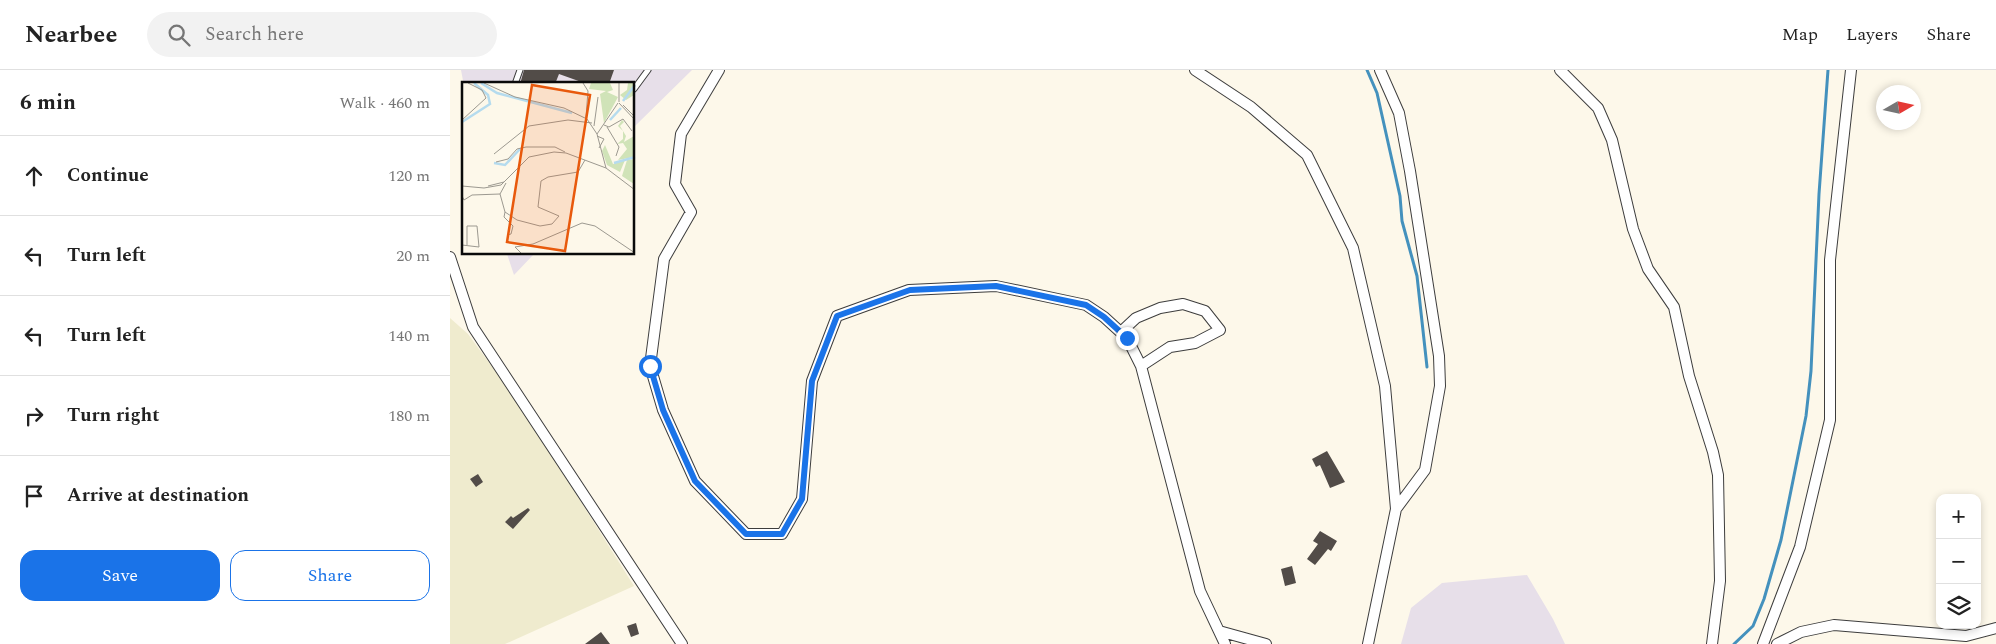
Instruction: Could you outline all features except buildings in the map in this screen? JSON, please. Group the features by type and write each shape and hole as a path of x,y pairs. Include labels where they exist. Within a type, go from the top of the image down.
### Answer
{"street":[{"path":"718,70 681,134 676,184 691,212 664,259 650,366 663,410 695,481 746,534 782,534 802,499 812,381 837,316 910,290 996,286 1086,305 1127,338 1141,366 1200,591 1225,644"},
{"path":"1195,70 1251,107 1307,155 1353,248 1385,386 1396,509 1368,644"},
{"path":"1380,70 1398,114 1410,171 1439,356 1440,386 1426,470 1396,509"},
{"path":"1560,70 1598,108 1612,140 1633,229 1648,269 1674,307 1689,376 1713,452 1718,475 1720,581 1712,644"},
{"path":"1762,644 1800,547 1830,420 1830,260 1851,70"},
{"path":"450,257 473,326 682,644"},
{"path":"1121,332 1136,318 1160,308 1184,304 1205,311 1220,330 1195,342 1170,347 1141,366"},
{"path":"1777,644 1801,632 1834,625 1966,636 1996,628"},
{"path":"1219,631 1266,644"}],"lane":[{"path":"516,82 520,70"},
{"path":"635,88 648,70"}],"shaded area":[{"path":"461,70 692,70 635,126 635,82 463,82"},
{"path":"507,255 533,255 514,275"},
{"path":"450,318 468,334 518,402 634,586 505,644 450,644"},
{"path":"1527,575 1553,619 1565,644 1401,644 1411,608 1442,583"}],"waterway":[{"path":"1367,70 1377,93 1400,196 1402,221 1417,276 1427,367"},
{"path":"1734,644 1753,626 1764,599 1781,540 1806,416 1811,371 1819,194 1828,70"}],"route":[{"path":"650,366 663,410 695,481 746,534 782,534 802,499 812,381 837,316 910,290 996,286 1086,305 1104,317 1127,338"}]}
